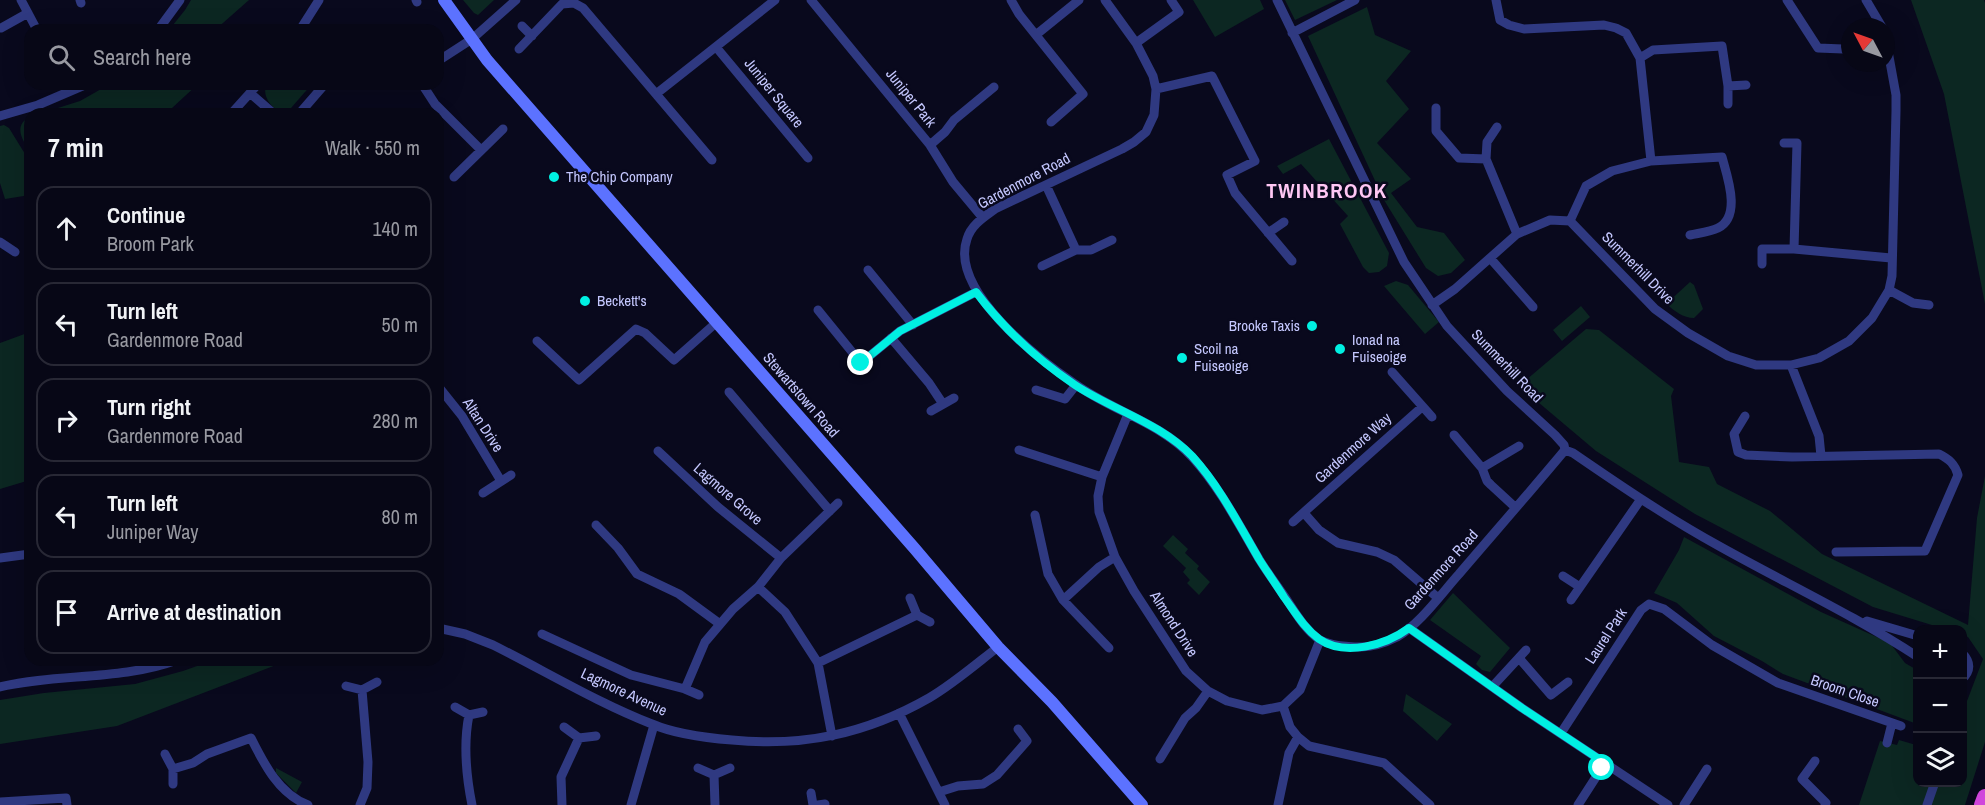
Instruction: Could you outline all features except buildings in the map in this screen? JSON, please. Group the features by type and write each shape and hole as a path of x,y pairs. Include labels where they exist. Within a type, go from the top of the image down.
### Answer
{"highway":[{"path":"1982,805 1985,797"}],"main road":[{"name":"Stewartstown Road","path":"444,0 487,60 998,646 1052,702 1142,805"}],"street":[{"path":"21,0 34,24"},
{"path":"162,24 180,0"},
{"path":"304,24 319,0"},
{"path":"444,58 472,39 516,0"},
{"name":"Juniper Park","path":"811,0 930,145 953,183 983,218"},
{"path":"1011,0 1019,14 1083,94 1051,122"},
{"path":"1037,34 1079,0"},
{"name":"Gardenmore Road","path":"1105,0 1136,44 1153,76 1156,89 1154,114 1146,132 1122,149 995,209 974,227 966,239 965,261 976,292 1009,331 1076,385 1173,440 1190,455 1212,479 1260,561 1305,626 1320,640 1337,646 1363,647 1396,637 1409,628 1438,598 1565,450"},
{"path":"1136,44 1179,12 1171,0"},
{"name":"Summerhill Road","path":"1277,0 1404,262 1447,326 1508,391 1555,435 1564,445 1565,450 1718,546 1856,619 1913,655"},
{"path":"1293,33 1355,0"},
{"path":"1496,0 1500,20 1518,28 1604,26 1617,28 1626,33 1640,58 1651,161"},
{"path":"1787,0 1818,48 1841,49"},
{"path":"1866,0 1877,18"},
{"path":"656,94 770,1"},
{"path":"519,49 562,4 574,3 584,8 712,160"},
{"path":"1,28 28,13"},
{"path":"522,26 532,36"},
{"path":"1640,58 1653,50 1722,46 1728,86 1728,104"},
{"name":"Juniper Square","path":"716,47 808,158"},
{"name":"Summerhill Drive","path":"1570,221 1654,309 1688,333 1728,356 1756,365 1791,365 1819,358 1850,341 1872,318 1889,290 1892,276 1896,115 1896,95 1892,72"},
{"path":"1156,89 1212,76 1255,161 1227,175 1235,193 1292,261"},
{"path":"1728,86 1746,85"},
{"path":"930,145 945,132 954,120 994,87"},
{"path":"28,108 73,90"},
{"path":"236,108 253,90"},
{"path":"304,108 320,90"},
{"path":"426,90 439,108"},
{"path":"250,93 267,108"},
{"path":"1436,108 1436,131 1459,158 1486,159"},
{"path":"0,116 24,109"},
{"path":"444,113 481,150"},
{"path":"1497,127 1487,142 1486,159 1517,234"},
{"path":"454,177 503,129"},
{"path":"1784,143 1797,143 1794,249"},
{"path":"1432,305 1455,289 1517,234 1550,220 1570,221 1586,186 1612,171 1651,161 1722,157 1732,204 1726,222 1719,228 1690,235"},
{"path":"1046,185 1076,250"},
{"path":"1268,233 1284,222"},
{"path":"1042,266 1076,250 1091,250 1112,240"},
{"path":"0,242 15,252"},
{"path":"1762,264 1762,249 1794,249 1891,258"},
{"path":"1490,258 1533,307"},
{"path":"868,270 913,325"},
{"path":"1889,290 1913,303 1929,305"},
{"path":"818,310 861,363 891,338 976,292"},
{"path":"537,341 579,380 636,329 645,333 674,360 717,322"},
{"path":"891,338 929,383 943,404"},
{"path":"1791,365 1820,436 1821,456"},
{"path":"1392,372 1432,417"},
{"path":"1036,390 1065,399 1076,385"},
{"path":"729,392 830,511"},
{"name":"Altan Drive","path":"444,394 462,416 501,481"},
{"path":"931,411 954,398"},
{"name":"Gardenmore Way","path":"1293,522 1422,406"},
{"name":"Almond Drive","path":"1128,414 1102,477 1098,496 1099,512 1115,557 1185,671 1208,691 1227,701 1262,710 1283,706"},
{"path":"1745,416 1734,434 1738,452 1746,455 1792,458 1939,454 1948,458 1956,467 1958,475 1925,551 1836,552"},
{"path":"1454,435 1482,468 1487,481 1516,508"},
{"path":"1482,468 1519,446"},
{"name":"Lagmore Grove","path":"658,450 718,507 781,558"},
{"path":"1019,450 1102,477"},
{"path":"483,493 511,475"},
{"path":"1571,600 1641,499"},
{"path":"686,689 705,642 733,609 758,587 781,558 838,503"},
{"path":"1304,513 1319,530 1338,543 1377,552 1394,560 1438,598"},
{"path":"1035,515 1048,574 1063,600 1109,648"},
{"path":"596,525 618,548 637,574 679,594 720,624"},
{"path":"0,558 24,555"},
{"path":"1063,600 1099,567 1115,557"},
{"path":"1563,576 1580,587"},
{"path":"758,587 785,612 818,663 832,736"},
{"path":"910,598 917,615 930,622"},
{"name":"Laurel Park","path":"1561,734 1641,610 1649,604 1664,609 1712,645 1788,687"},
{"path":"818,663 917,615"},
{"name":"Summerhill Road","path":"1856,619 1913,635"},
{"path":"1409,628 1492,687 1668,805"},
{"name":"Lagmore Avenue","path":"444,629 465,634 493,645 654,725 709,738 764,743 809,741 832,736 867,726 899,713 939,691 998,646"},
{"path":"542,634 631,675 686,689 699,695"},
{"path":"1320,640 1300,690 1283,706 1290,728 1310,746 1384,763 1430,805"},
{"path":"1492,687 1526,650"},
{"path":"1519,658 1551,694 1568,682"},
{"path":"1967,659 1970,668 1967,675"},
{"path":"0,687 160,666"},
{"path":"346,686 362,690 376,682"},
{"name":"Broom Close","path":"1788,687 1896,724 1887,743"},
{"path":"360,805 367,788 368,762 362,690"},
{"path":"1160,759 1185,718 1196,708 1208,691"},
{"path":"455,707 469,715 483,712"},
{"path":"899,713 945,805"},
{"path":"469,715 465,732 465,758 472,805"},
{"path":"631,805 654,725"},
{"path":"564,727 579,738 596,736"},
{"path":"939,792 958,786 982,784 997,776 1027,741 1018,729"},
{"path":"1278,805 1289,753 1298,737"},
{"path":"173,770 250,738 267,769 290,796 308,805"},
{"path":"562,805 561,777 579,738"},
{"path":"165,754 173,770 173,784"},
{"path":"1815,761 1802,779 1826,803 1825,805"},
{"path":"1578,805 1605,763"},
{"path":"698,768 714,775 730,768"},
{"path":"1684,805 1707,769"},
{"path":"714,775 715,805"},
{"path":"1927,805 1934,787"},
{"path":"811,793 813,805"},
{"path":"0,802 66,798 67,805"},
{"path":"818,805 825,804"}],"green space":[{"path":"191,0 249,0 222,24 174,24"},
{"path":"463,0 494,0 478,15"},
{"path":"1193,0 1260,0 1264,9 1215,37"},
{"path":"1285,0 1337,0 1295,20"},
{"path":"1911,0 1984,0 1985,3 1985,304 1944,94"},
{"path":"1367,7 1375,35 1411,51 1386,81 1409,109 1377,143 1411,179 1391,193 1417,227 1444,233 1465,260 1451,273 1438,276 1426,268 1384,200 1308,36"},
{"path":"99,90 192,90 172,108 58,108 80,101"},
{"path":"265,90 307,90 291,108 275,108 268,101"},
{"path":"24,121 24,142 20,128"},
{"path":"4,125 9,128 24,152 24,196 5,199 0,183 0,126"},
{"path":"1329,139 1389,253 1387,266 1379,272 1369,273 1363,267 1340,224 1348,216 1301,164 1283,174 1277,166"},
{"path":"1396,281 1408,285 1439,322 1425,334 1384,286"},
{"path":"1690,282 1694,285 1703,309 1694,318 1676,312 1666,304"},
{"path":"1581,306 1590,317 1562,341 1553,330"},
{"path":"1586,329 1599,330 1674,389 1671,396 1679,462 1709,467 1717,484 1770,511 1822,554 1968,625 1977,518 1985,476 1985,742 1965,805 1859,805 1880,741 1897,745 1899,740 1913,744 1913,787 1967,787 1967,701 1983,659 1967,637 1967,625 1932,625 1873,607 1695,514 1596,451 1519,386"},
{"path":"24,334 24,482 0,489 0,343"},
{"path":"1173,535 1188,549 1185,553 1199,566 1197,569 1210,582 1199,595 1187,583 1190,580 1183,572 1186,568 1163,546"},
{"path":"1684,537 1821,612 1890,643 1905,663 1913,668 1913,723 1783,674 1714,636 1677,603 1654,593"},
{"path":"1453,593 1510,648 1490,672 1482,670 1476,664 1481,656 1430,620"},
{"path":"197,666 273,666 117,726 0,744 0,700 135,684"},
{"path":"1406,694 1452,724 1437,741 1403,711"},
{"path":"276,768 302,782 296,793 276,773"}],"place":[{"name":"The Chip Company","path":"554,177"},
{"name":"Beckett's","path":"585,301"},
{"name":"Brooke Taxis","path":"1312,326"},
{"name":"Ionad na Fuiseoige","path":"1340,349"},
{"name":"Scoil na Fuiseoige","path":"1182,358"}],"district":[{"name":"TWINBROOK","path":"1327,191"}],"route":[{"path":"861,363 900,331 976,292 1009,331 1076,385 1164,434 1190,455 1212,479 1260,561 1305,626 1320,640 1337,646 1363,647 1396,637 1409,628 1605,763 1602,768"}]}
